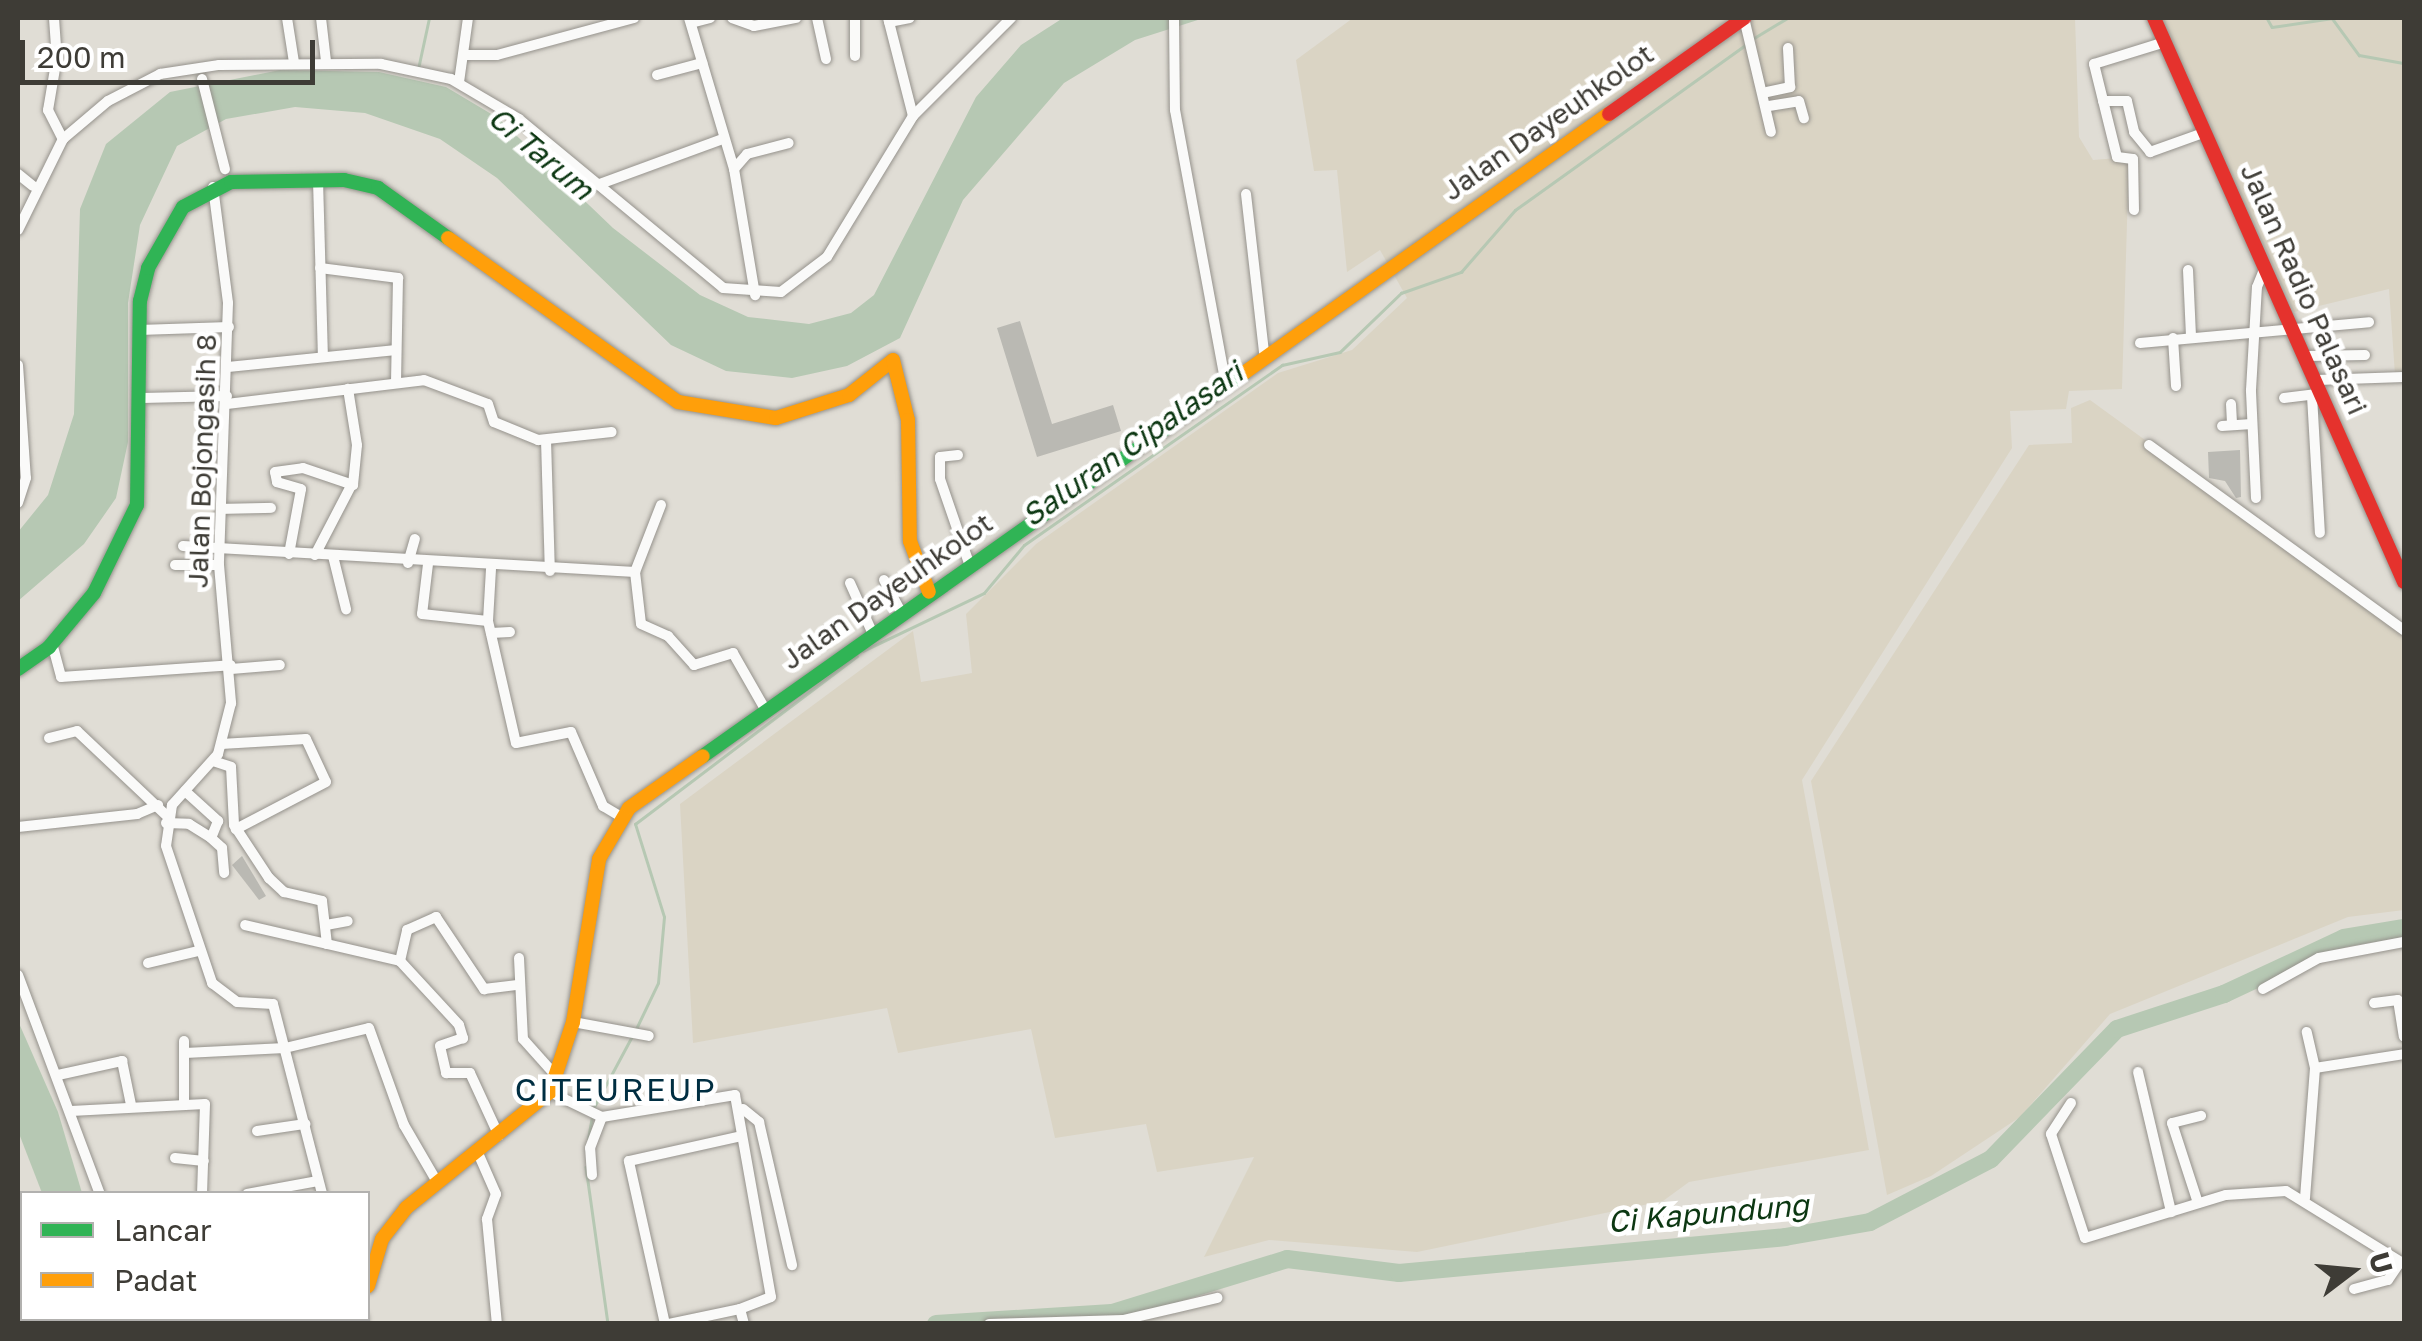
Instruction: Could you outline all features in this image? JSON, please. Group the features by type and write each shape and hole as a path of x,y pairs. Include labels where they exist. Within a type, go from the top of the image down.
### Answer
{"street":[{"path":"54,18 57,57 48,110 63,139"},
{"path":"287,18 294,62"},
{"path":"321,18 326,61"},
{"path":"459,82 467,54 468,18"},
{"path":"467,54 484,58 634,18"},
{"path":"710,18 690,20 720,140 734,169 755,295"},
{"path":"732,18 754,26 796,18"},
{"path":"816,18 826,59"},
{"path":"855,18 855,56"},
{"path":"910,18 888,20 913,116"},
{"path":"18,230 33,186 63,139 120,93 180,71 218,65 326,61 419,70 459,82 519,119 704,277 755,295 793,287 826,257 913,116 1011,18"},
{"path":"1174,18 1178,40 1175,110 1225,380"},
{"path":"1744,18 1767,92 1770,132"},
{"name":"Jalan Dayeuhkolot","path":"370,1279 382,1238 438,1182 500,1137 550,1092 573,1022 599,859 621,817 765,709 1264,352 1744,18"},
{"name":"Jalan Radio Palasari","path":"2154,18 2404,582"},
{"path":"2134,210 2132,160 2117,156 2096,61 2165,42"},
{"path":"1767,92 1790,87 1788,48"},
{"path":"656,76 702,63"},
{"path":"202,79 218,65"},
{"path":"180,71 202,79"},
{"path":"202,79 226,169 247,182"},
{"path":"2103,101 2128,100 2134,132 2150,152 2206,132"},
{"path":"1769,106 1800,102 1804,118"},
{"path":"597,186 720,140"},
{"path":"734,169 748,154 789,143"},
{"path":"18,669 52,643 94,593 137,506 142,398 140,330 158,242 183,207 212,187 226,169"},
{"path":"18,174 33,186"},
{"path":"318,180 322,356"},
{"path":"212,187 247,182 359,182 415,209 570,328 678,402 770,419 844,398 896,362 908,420 910,542 929,592"},
{"name":"Jalan Bojongasih 8","path":"167,819 221,744 231,667 219,565 229,327 212,187"},
{"path":"1246,194 1264,352"},
{"path":"2256,498 2252,424 2258,333 2256,286 2266,266"},
{"path":"320,268 398,278 396,382"},
{"path":"2188,270 2191,337"},
{"path":"2144,341 2369,322"},
{"path":"140,330 229,327"},
{"path":"2174,338 2176,386"},
{"path":"228,367 396,350"},
{"path":"2307,356 2365,356"},
{"path":"18,365 26,478 18,502"},
{"path":"2284,398 2317,389 2404,377"},
{"path":"142,398 227,400 396,382 450,385 488,404 494,422 546,440 612,432"},
{"path":"315,556 352,484 357,445 348,389"},
{"path":"2317,389 2320,533"},
{"path":"2231,404 2227,424 2252,424"},
{"path":"546,440 550,571"},
{"path":"2149,445 2404,630"},
{"path":"958,454 939,458 940,478 969,563"},
{"path":"289,554 301,489 276,482 276,471 303,468 352,484"},
{"path":"661,505 636,572 642,625 668,636 694,665 733,653 765,709"},
{"path":"222,509 271,508"},
{"path":"408,563 415,539"},
{"path":"184,546 491,569 636,572"},
{"path":"333,556 346,609"},
{"path":"428,564 422,614 510,632"},
{"path":"175,565 219,565"},
{"path":"491,569 489,627 516,743 570,732 603,806 621,817"},
{"path":"884,580 901,612"},
{"path":"850,583 872,632"},
{"path":"52,643 61,677 280,665"},
{"path":"49,738 77,732 158,804 167,819 170,867 198,951 223,997 271,1001 321,1191"},
{"path":"221,744 306,739 326,782 222,848"},
{"path":"213,760 231,767 238,835 284,892 320,898 327,944"},
{"path":"185,791 218,821 211,838"},
{"path":"18,827 137,814 158,804"},
{"path":"167,819 188,824 222,848 224,873"},
{"path":"400,960 408,930 436,917 484,990 518,984"},
{"path":"326,924 348,921"},
{"path":"245,925 327,944 363,946 400,960 459,1026 463,1038 440,1046 446,1072 470,1073 500,1137"},
{"path":"2264,989 2319,958 2404,942"},
{"path":"148,963 198,951"},
{"path":"519,958 523,1039 558,1076"},
{"path":"18,975 99,1191"},
{"path":"2374,1003 2401,1000 2404,1038"},
{"path":"573,1022 639,1034"},
{"path":"184,1104 184,1047 285,1048 370,1030 404,1125 438,1182"},
{"path":"2304,1198 2315,1068 2307,1032"},
{"path":"2315,1068 2404,1054"},
{"path":"58,1075 122,1060 130,1105"},
{"path":"2138,1072 2171,1212"},
{"path":"550,1092 597,1114 731,1093 759,1122 792,1264"},
{"path":"2071,1103 2051,1134 2086,1238 2198,1203 2257,1191 2304,1198 2402,1263 2384,1282 2354,1290"},
{"path":"71,1110 130,1105 208,1106 202,1191"},
{"path":"737,1137 630,1161 667,1324 740,1309 771,1297 737,1137 743,1109"},
{"path":"592,1175 590,1148 597,1114"},
{"path":"2198,1203 2172,1123 2201,1116"},
{"path":"257,1131 305,1124"},
{"path":"478,1153 496,1194 487,1219 497,1324"},
{"path":"175,1158 204,1161"},
{"path":"264,1191 318,1181"},
{"path":"370,1233 382,1238"},
{"path":"990,1324 1123,1320 1217,1298"},
{"path":"740,1309 744,1324"}],"shaded area":[{"path":"1063,18 1204,18 1135,40 1064,83 963,200 900,338 847,366 792,378 726,371 671,345 497,178 440,139 365,113 295,107 226,119 177,146 140,225 128,303 128,442 116,498 84,544 18,601 18,532 48,495 74,414 80,209 106,144 170,92 280,70 379,72 446,87 498,118 613,228 700,295 748,317 809,324 851,313 874,295 976,97 1021,45"},
{"path":"1353,18 2075,18 2079,137 2093,160 2129,157 2122,389 2069,391 2066,409 2010,411 2012,448 1802,780 1869,1150 1689,1182 1663,1201 1417,1252 1269,1240 1204,1257 1254,1157 1157,1172 1146,1124 1055,1138 1031,1029 898,1053 887,1008 693,1043 680,804 913,631 921,682 972,673 966,614 1036,544 1278,373 1352,350 1407,298 1380,250 1347,272 1337,170 1314,171 1296,60"},
{"path":"2159,18 2404,18 2404,376 2395,375 2389,289 2294,312"},
{"path":"2090,400 2404,628 2404,910 2348,917 2110,1014 2020,1117 1931,1176 1887,1195 1811,781 2029,445 2072,443 2071,408"},
{"path":"18,1021 58,1112 81,1191 41,1191 18,1131"}],"building":[{"path":"1020,321 1052,424 1113,405 1121,431 1037,457 997,328"},
{"path":"2240,450 2241,497 2236,498 2225,481 2209,478 2208,452"},
{"path":"242,856 266,896 259,900 232,865"}],"waterway":[{"path":"418,69 429,18"},
{"name":"Saluran Cipalasari","path":"1754,38 1787,18"},
{"name":"Saluran Cipalasari","path":"2267,18 2272,27 2332,18 2359,55 2404,63"},
{"name":"Saluran Cipalasari","path":"863,651 984,593 1024,545 1282,365 1340,352 1401,293 1461,272 1515,210 1748,43"},
{"name":"Saluran Cipalasari","path":"635,1031 658,983 664,917 635,824 857,656"},
{"name":"Ci Kapundung","path":"936,1324 1112,1313 1287,1259 1399,1273 1785,1237 1870,1222 1991,1159 2117,1029 2224,994 2344,938 2404,928"},
{"name":"Saluran Cipalasari","path":"593,1109 631,1038"},
{"name":"Saluran Cipalasari","path":"588,1139 592,1117"},
{"name":"Saluran Cipalasari","path":"586,1167 608,1324"}],"traffic: fast":[{"path":"18,669 49,647 94,593 137,505 140,301 148,268 183,207 231,182 344,180 378,188 448,238"},
{"path":"703,756 1244,373"}],"traffic: slow":[{"path":"1244,373 1609,114"},
{"path":"448,238 678,402 776,418 849,395 893,360 908,420 910,541 929,592"},
{"path":"370,1279 382,1239 406,1208 550,1092 573,1022 599,859 629,808 703,756"}],"traffic: jam":[{"path":"1609,114 1744,18"},
{"path":"2154,18 2404,582"}],"district":[{"name":"CITEUREUP","path":"616,1089"}],"water label":[{"name":"Ci Tarum","path":"541,153"}]}
